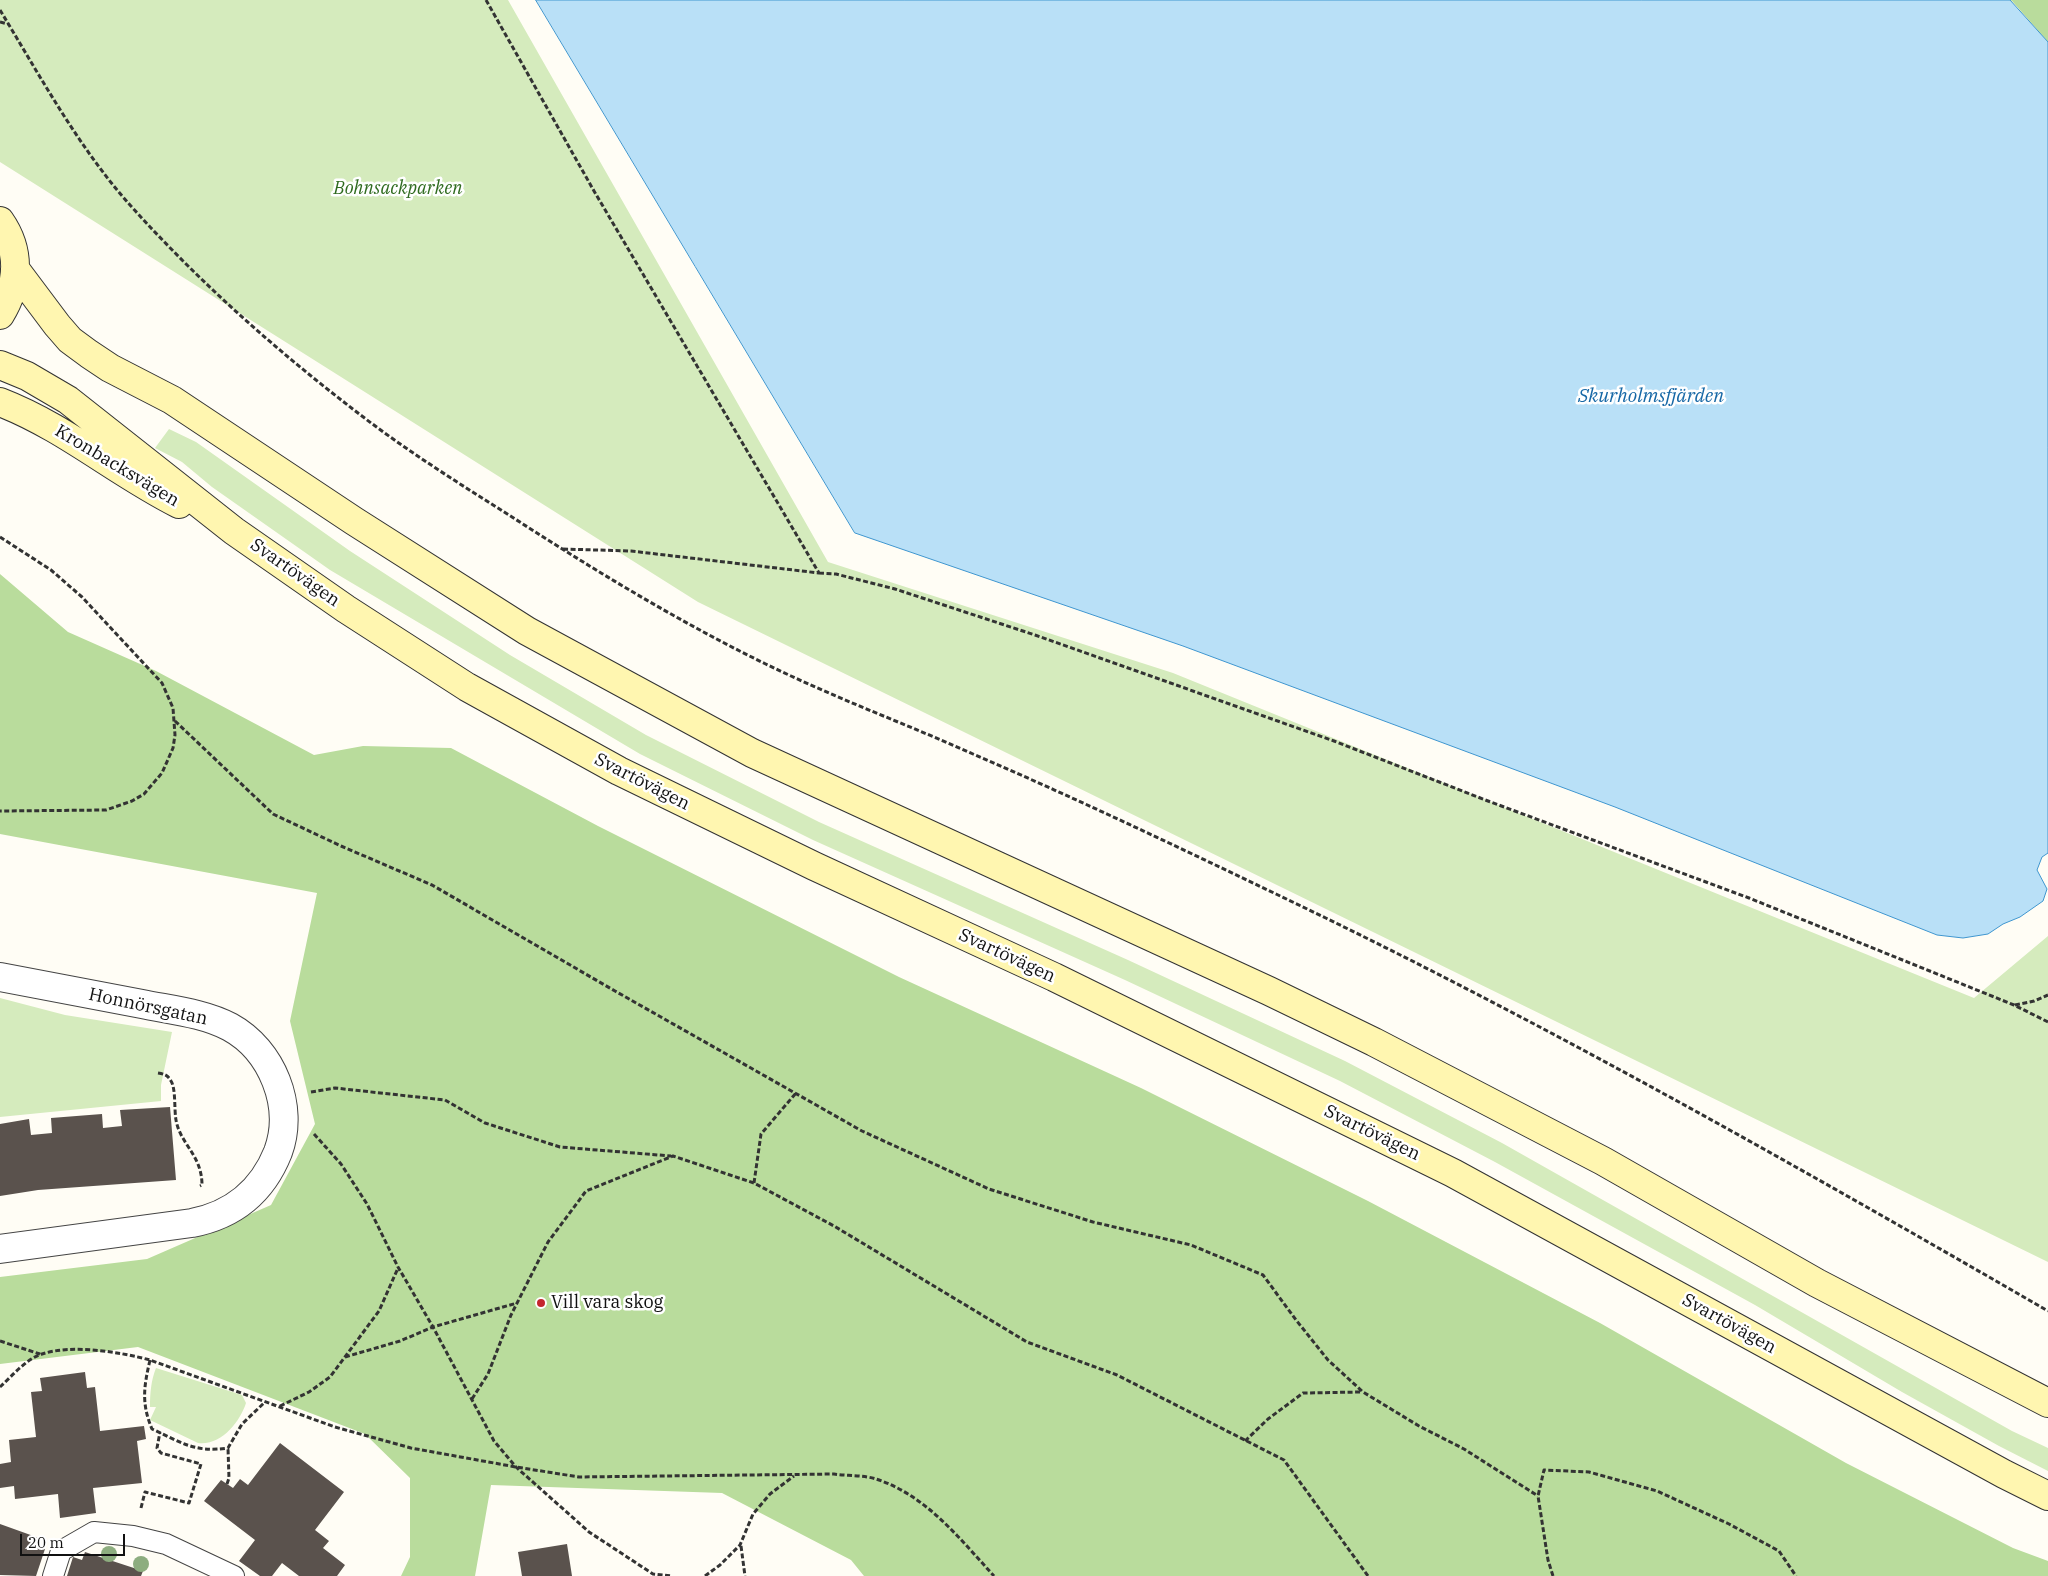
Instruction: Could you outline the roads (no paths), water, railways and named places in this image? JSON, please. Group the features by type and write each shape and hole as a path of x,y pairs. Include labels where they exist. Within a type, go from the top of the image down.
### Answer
{"main road":[{"path":"0,221 12,244 16,269 14,285 8,301 0,314"},
{"path":"16,269 57,325 70,340 89,354 110,368 189,411 354,521 527,632 752,753 1269,991 1374,1042 1603,1161 1817,1283 2048,1403"},
{"name":"Svartövägen","path":"0,366 27,376 68,400 234,531 346,609 467,687 618,771 814,866 1054,977 1453,1173 2004,1474 2048,1496"},
{"name":"Kronbacksvägen","path":"0,402 23,411 60,431 157,493 234,531"}],"street":[{"name":"Honnörsgatan","path":"0,977 198,1015 215,1020 231,1028 258,1050 268,1064 281,1096 283,1114 279,1148 273,1164 253,1193 225,1213 192,1224 0,1249"}],"lane":[{"path":"53,1576 62,1551 94,1532 133,1536 166,1544 234,1576"}],"water":[{"name":"Skurholmsfjärden","path":"536,0 2010,0 2048,42 2048,853 2042,857 2037,870 2047,889 2043,901 2020,917 2003,924 1988,934 1963,938 1937,935 1615,807 1183,646 855,533"}],"place":[{"name":"Vill vara skog","path":"541,1303"}],"park label":[{"name":"Bohnsackparken","path":"398,189"}]}
